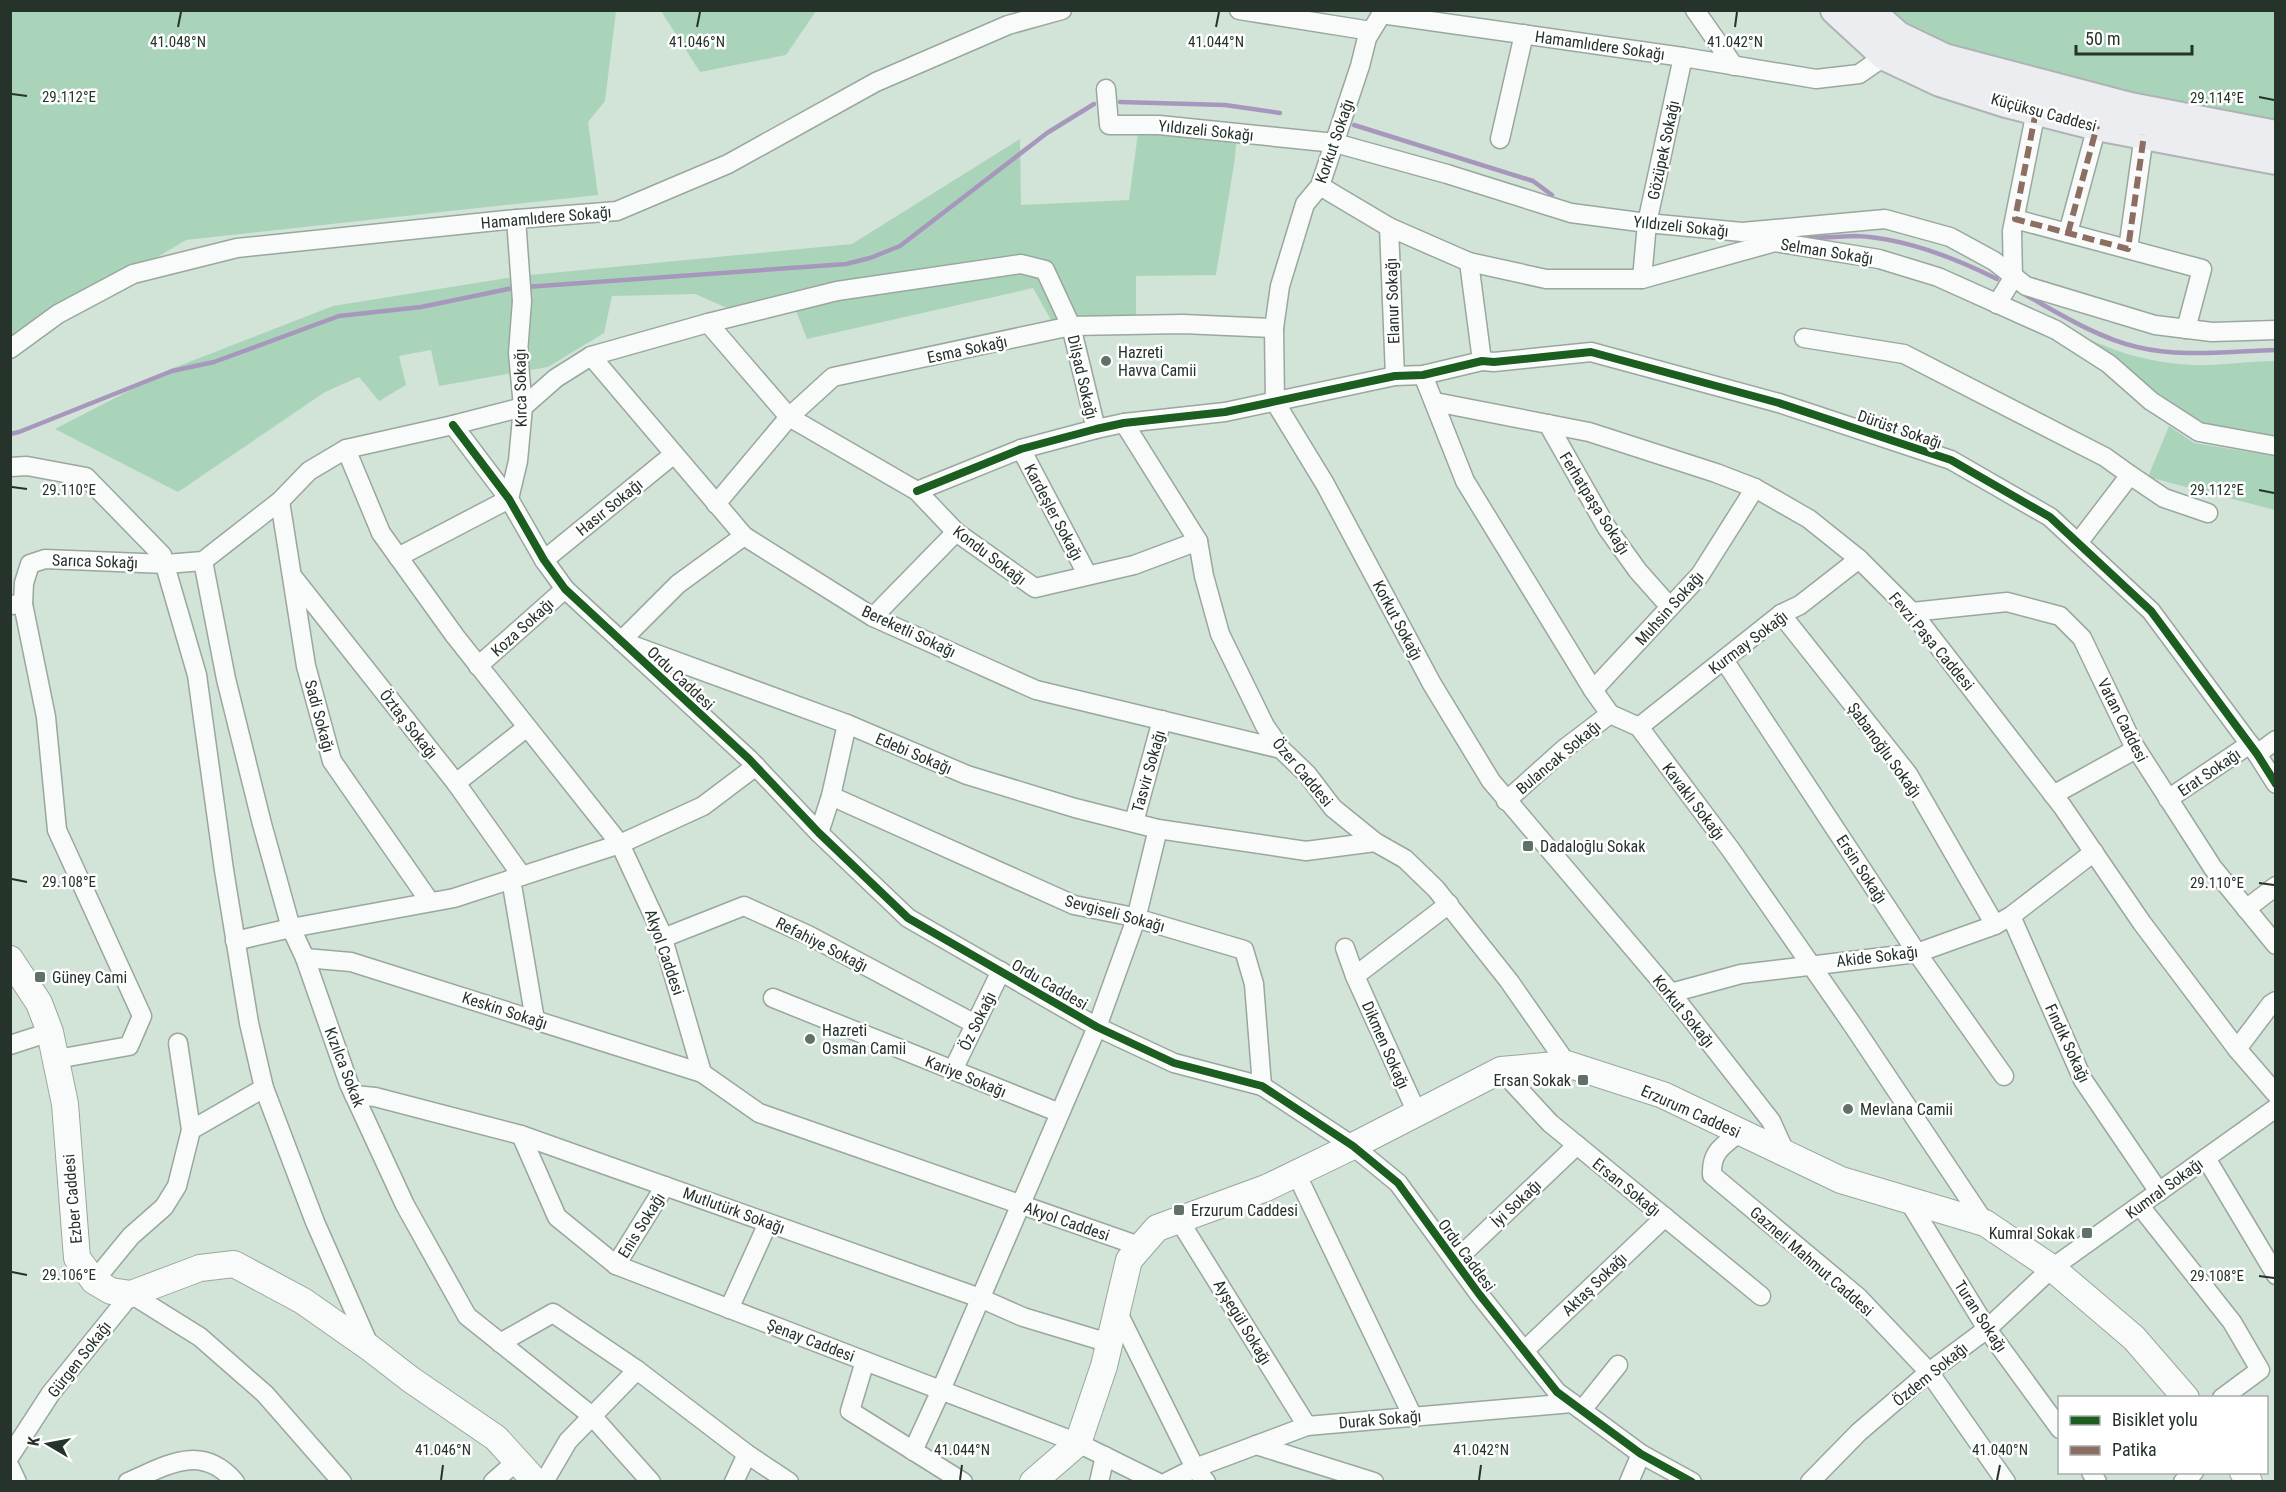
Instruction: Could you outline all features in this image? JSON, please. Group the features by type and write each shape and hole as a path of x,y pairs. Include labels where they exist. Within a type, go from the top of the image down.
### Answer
{"main road":[{"name":"Küçüksu Caddesi","path":"1835,10 1885,56 1940,82 2036,111 2097,126 2276,159"},
{"name":"Küçüksu Caddesi","path":"1869,10 1898,36 1944,58 2130,107 2276,135"}],"street":[{"name":"Hamamlıdere Sokağı","path":"10,349 58,314 133,274 237,248 516,219 617,211 728,164 876,82 1008,25 1062,10"},
{"path":"1239,10 1269,13 1371,32"},
{"path":"1695,10 1734,66"},
{"name":"Hamamlıdere Sokağı","path":"1382,12 1816,79 1859,74 1885,56"},
{"name":"Korkut Sokağı","path":"1382,12 1366,38 1335,143 1320,186 1305,204 1280,286 1274,328 1275,402 1325,483 1432,684 1491,781 1671,993 1771,1120 1786,1154"},
{"path":"1500,139 1524,34"},
{"name":"Gözüpek Sokağı","path":"1642,279 1647,223 1683,57"},
{"name":"Yıldızeli Sokağı","path":"1106,89 1109,125 1160,125 1335,143 1447,174 1571,213 1647,223 1742,232 1885,219 1950,237 1994,261 2026,286 2155,325 2212,332 2276,330"},
{"path":"1997,304 2013,278 2012,231 2036,111"},
{"path":"2068,233 2097,126"},
{"path":"2128,249 2144,135"},
{"name":"Selman Sokağı","path":"1320,186 1389,227 1469,262 1546,279 1642,279 1775,242 1879,259 1938,277 2056,330 2132,382 2151,401 2199,432 2276,446"},
{"name":"Kırca Sokağı","path":"509,499 518,461 523,407 518,353 522,295 516,219"},
{"path":"2015,219 2202,269 2186,329"},
{"name":"Elanur Sokağı","path":"1389,227 1395,376"},
{"path":"1469,262 1482,361"},
{"name":"Dilşad Sokağı","path":"708,323 837,291 1021,264 1045,270 1071,326 1096,429"},
{"path":"166,564 203,561 280,501 309,471 346,449 523,407 556,378 591,356 708,323"},
{"name":"Kondu Sokağı","path":"708,323 789,417 917,491 956,532 1035,588 1087,574 1134,565 1198,541"},
{"name":"Esma Sokağı","path":"716,504 789,417 834,377 1071,326 1183,324 1274,328"},
{"path":"1804,338 1904,354 2105,457 2164,498 2208,513"},
{"name":"Dürüst Sokağı","path":"917,491 1021,449 1124,423 1225,412 1395,376 1423,375 1482,361 1494,362 1591,352 1779,403 1950,460 2050,517 2151,611 2253,749 2276,784"},
{"name":"Bereketli Sokağı","path":"591,356 744,536 873,617 1036,690 1281,749"},
{"path":"1423,375 1465,481 1610,714"},
{"name":"Fevzi Paşa Caddesi","path":"1435,402 1589,432 1716,473 1755,489 1809,519 1859,559 1912,612 2053,795 2142,923 2237,1049 2276,1094"},
{"name":"Özer Caddesi","path":"1124,423 1198,541 1204,576 1220,633 1265,726 1281,749 1307,774 1333,808 1375,842 1405,859 1436,889 1509,981 1566,1064"},
{"name":"Ferhatpaşa Sokağı","path":"1548,424 1606,528 1638,572 1670,608"},
{"name":"Ordu Caddesi","path":"453,425 509,499 544,560 565,589 756,766 819,833 908,918 1097,1027 1174,1063 1262,1086 1353,1146 1398,1183 1455,1261 1557,1392 1641,1454 1692,1482"},
{"name":"Akyol Caddesi","path":"346,449 381,533 478,666 620,844 663,938 702,1073 759,1113 1142,1247"},
{"name":"Kardeşler Sokağı","path":"1021,449 1087,574"},
{"name":"Hasır Sokağı","path":"544,560 674,454"},
{"path":"10,467 27,466 86,477 162,555 166,564 197,675 222,859 249,1023 264,1088 315,1222 370,1348"},
{"path":"2078,543 2130,475"},
{"name":"Muhsin Sokağı","path":"1593,690 1700,574 1755,489"},
{"path":"398,557 509,499"},
{"name":"Sadi Sokağı","path":"280,501 306,666 332,761 430,902"},
{"path":"873,617 956,532"},
{"path":"621,641 678,584 744,536"},
{"name":"Sarıca Sokağı","path":"17,604 30,564 45,559 166,564"},
{"name":"Kurmay Sokağı","path":"1639,727 1781,614 1800,605 1859,559"},
{"name":"Kızılca Sokak","path":"203,561 226,679 291,928 305,958 354,1095 405,1205 467,1316 592,1416 651,1482"},
{"name":"Öztaş Sokağı","path":"292,575 456,783 517,878"},
{"name":"Koza Sokağı","path":"478,666 565,589"},
{"name":"Vatan Caddesi","path":"1912,612 2007,602 2060,616 2082,638 2136,749 2213,868 2276,945"},
{"path":"17,604 46,717 57,830 142,1016 129,1046 57,1059"},
{"name":"Şabanoğlu Sokağı","path":"1781,614 1908,774 2003,921"},
{"name":"Edebi Sokağı","path":"621,641 847,724 967,775 1075,808 1158,829 1306,850 1375,842"},
{"name":"Ersin Sokağı","path":"1724,660 1917,952 2004,1076"},
{"name":"Bulancak Sokağı","path":"1506,801 1564,749 1610,714"},
{"name":"Kavaklı Sokağı","path":"1610,714 1639,727 1731,850 1985,1223"},
{"name":"Tasvir Sokağı","path":"1134,822 1162,720"},
{"path":"819,833 831,796 847,724"},
{"path":"456,783 526,728"},
{"name":"Erat Sokağı","path":"2168,799 2253,749 2276,740"},
{"path":"2053,795 2136,749"},
{"path":"236,941 291,928 454,898 620,844 703,806 756,766"},
{"name":"Sevgiseli Sokağı","path":"831,796 1074,905 1136,919 1244,950 1254,984 1262,1086"},
{"path":"913,1451 1097,1027 1136,919 1158,829"},
{"name":"Akide Sokağı","path":"1671,993 1741,974 1917,952 2003,921 2094,852"},
{"path":"517,878 535,1020"},
{"path":"2246,909 2276,886"},
{"path":"1355,976 1449,904"},
{"name":"Refahiye Sokağı","path":"663,938 744,906 808,935 975,1024"},
{"name":"Fındık Sokağı","path":"2003,921 2083,1080 2159,1192"},
{"name":"Dikmen Sokağı","path":"1345,948 1355,976 1417,1113"},
{"name":"Keskin Sokağı","path":"305,958 351,962 702,1073"},
{"name":"Ezber Caddesi","path":"10,959 39,1003 50,1032 64,1104 77,1258 94,1281"},
{"name":"Öz Sokağı","path":"953,1070 1001,971"},
{"name":"Kariye Sokağı","path":"773,998 1060,1113"},
{"path":"2237,1049 2271,1004 2276,1001"},
{"path":"10,1045 50,1032"},
{"path":"178,1043 191,1130 177,1186 164,1207 131,1236 94,1281 111,1291 131,1294 200,1337 265,1394 342,1482"},
{"name":"Erzurum Caddesi","path":"1078,1443 1104,1366 1130,1260 1157,1228 1266,1188 1501,1070 1566,1064 1663,1095 1841,1180 1985,1223 2052,1268 2134,1338 2184,1396"},
{"name":"Ersan Sokağı","path":"1501,1070 1550,1123 1761,1296"},
{"path":"191,1130 264,1088"},
{"name":"Mutlutürk Sokağı","path":"354,1095 375,1097 521,1135 980,1298 1023,1317 1109,1343"},
{"name":"Kumral Sokağı","path":"2052,1268 2276,1108"},
{"name":"Gazneli Mahmut Caddesi","path":"1740,1132 1718,1150 1711,1162 1712,1175 1858,1297 1929,1372 2006,1482"},
{"name":"Şenay Caddesi","path":"521,1135 557,1217 616,1265 1078,1443 1156,1482"},
{"name":"İyi Sokağı","path":"1455,1261 1577,1145"},
{"path":"2206,1158 2276,1275"},
{"path":"1296,1173 1413,1417"},
{"name":"Enis Sokağı","path":"616,1265 665,1186"},
{"name":"Turan Sokağı","path":"1908,1200 1987,1329 2058,1426"},
{"path":"2140,1206 2232,1322 2260,1370 2225,1396"},
{"name":"Aktaş Sokağı","path":"1524,1351 1665,1217"},
{"name":"Ayşegül Sokağı","path":"1179,1220 1306,1425"},
{"path":"729,1309 768,1222"},
{"path":"131,1294 200,1268 234,1264 303,1301 496,1438 536,1482"},
{"name":"Özdem Sokağı","path":"1810,1482 1859,1432 1929,1372 1987,1329 2052,1268"},
{"name":"Gürgen Sokağı","path":"10,1456 51,1393 131,1294"},
{"path":"1117,1311 1201,1475"},
{"path":"500,1343 553,1313 637,1370 747,1454 789,1482"},
{"path":"865,1361 850,1412 963,1482"},
{"path":"1577,1407 1618,1365"},
{"path":"544,1482 568,1441 637,1370"},
{"name":"Durak Sokağı","path":"1167,1482 1201,1475 1256,1445 1306,1425 1577,1407"},
{"path":"1033,1482 1078,1443"},
{"path":"1256,1445 1374,1482"},
{"path":"734,1482 747,1454"},
{"path":"1629,1482 1641,1454"},
{"path":"1099,1482 1105,1456"},
{"path":"128,1482 182,1459 211,1462 235,1482"},
{"path":"493,1482 517,1461"},
{"path":"10,1467 17,1482"}],"green space":[{"path":"11,11 616,11 605,101 588,122 598,195 186,240 11,345"},
{"path":"661,11 816,11 786,55 700,72"},
{"path":"1891,11 2275,11 2275,129 1932,45"},
{"path":"1237,130 1235,158 1216,275 1136,276 1136,315 1051,320 1033,288 807,339 795,308 734,311 695,294 612,296 604,333 548,367 439,386 431,350 399,356 406,385 379,401 359,377 325,392 178,492 55,429 171,369 333,306 520,276 852,244 1020,139 1021,205 1129,200 1138,133"},
{"path":"2071,330 2115,350 2161,362 2203,365 2275,361 2275,439 2188,421"},
{"path":"2169,426 2194,443 2275,456 2275,510 2148,477"}],"waterway":[{"path":"1120,102 1225,105 1280,113"},
{"path":"526,287 846,264 870,258 900,246 1047,133 1094,104"},
{"path":"1354,125 1533,181 1552,195"},
{"path":"1810,237 1856,236 1911,245 1947,257 1997,279"},
{"path":"10,434 172,371 214,362 339,316 421,307 518,287"},
{"path":"2024,294 2093,331 2137,347 2189,353 2276,350"}],"marked path":[{"path":"2036,111 2015,219 2128,249 2144,135"},
{"path":"2068,233 2097,126"}],"cycle path":[{"path":"917,491 1021,449 1124,423 1225,412 1395,376 1423,375 1482,361 1494,362 1591,352 1779,403 1951,460 2050,517 2151,611 2257,754 2276,784"},
{"path":"453,425 509,499 544,560 565,589 749,759 819,833 908,918 1097,1027 1174,1063 1262,1086 1353,1146 1398,1183 1479,1294 1557,1392 1641,1454 1692,1482"}],"place":[{"name":"Hazreti Havva Camii","path":"1106,361"},
{"name":"Dadaloğlu Sokak","path":"1528,846"},
{"name":"Güney Cami","path":"40,977"},
{"name":"Hazreti Osman Camii","path":"810,1039"},
{"name":"Ersan Sokak","path":"1583,1080"},
{"name":"Mevlana Camii","path":"1848,1109"},
{"name":"Erzurum Caddesi","path":"1179,1210"},
{"name":"Kumral Sokak","path":"2087,1233"}]}
